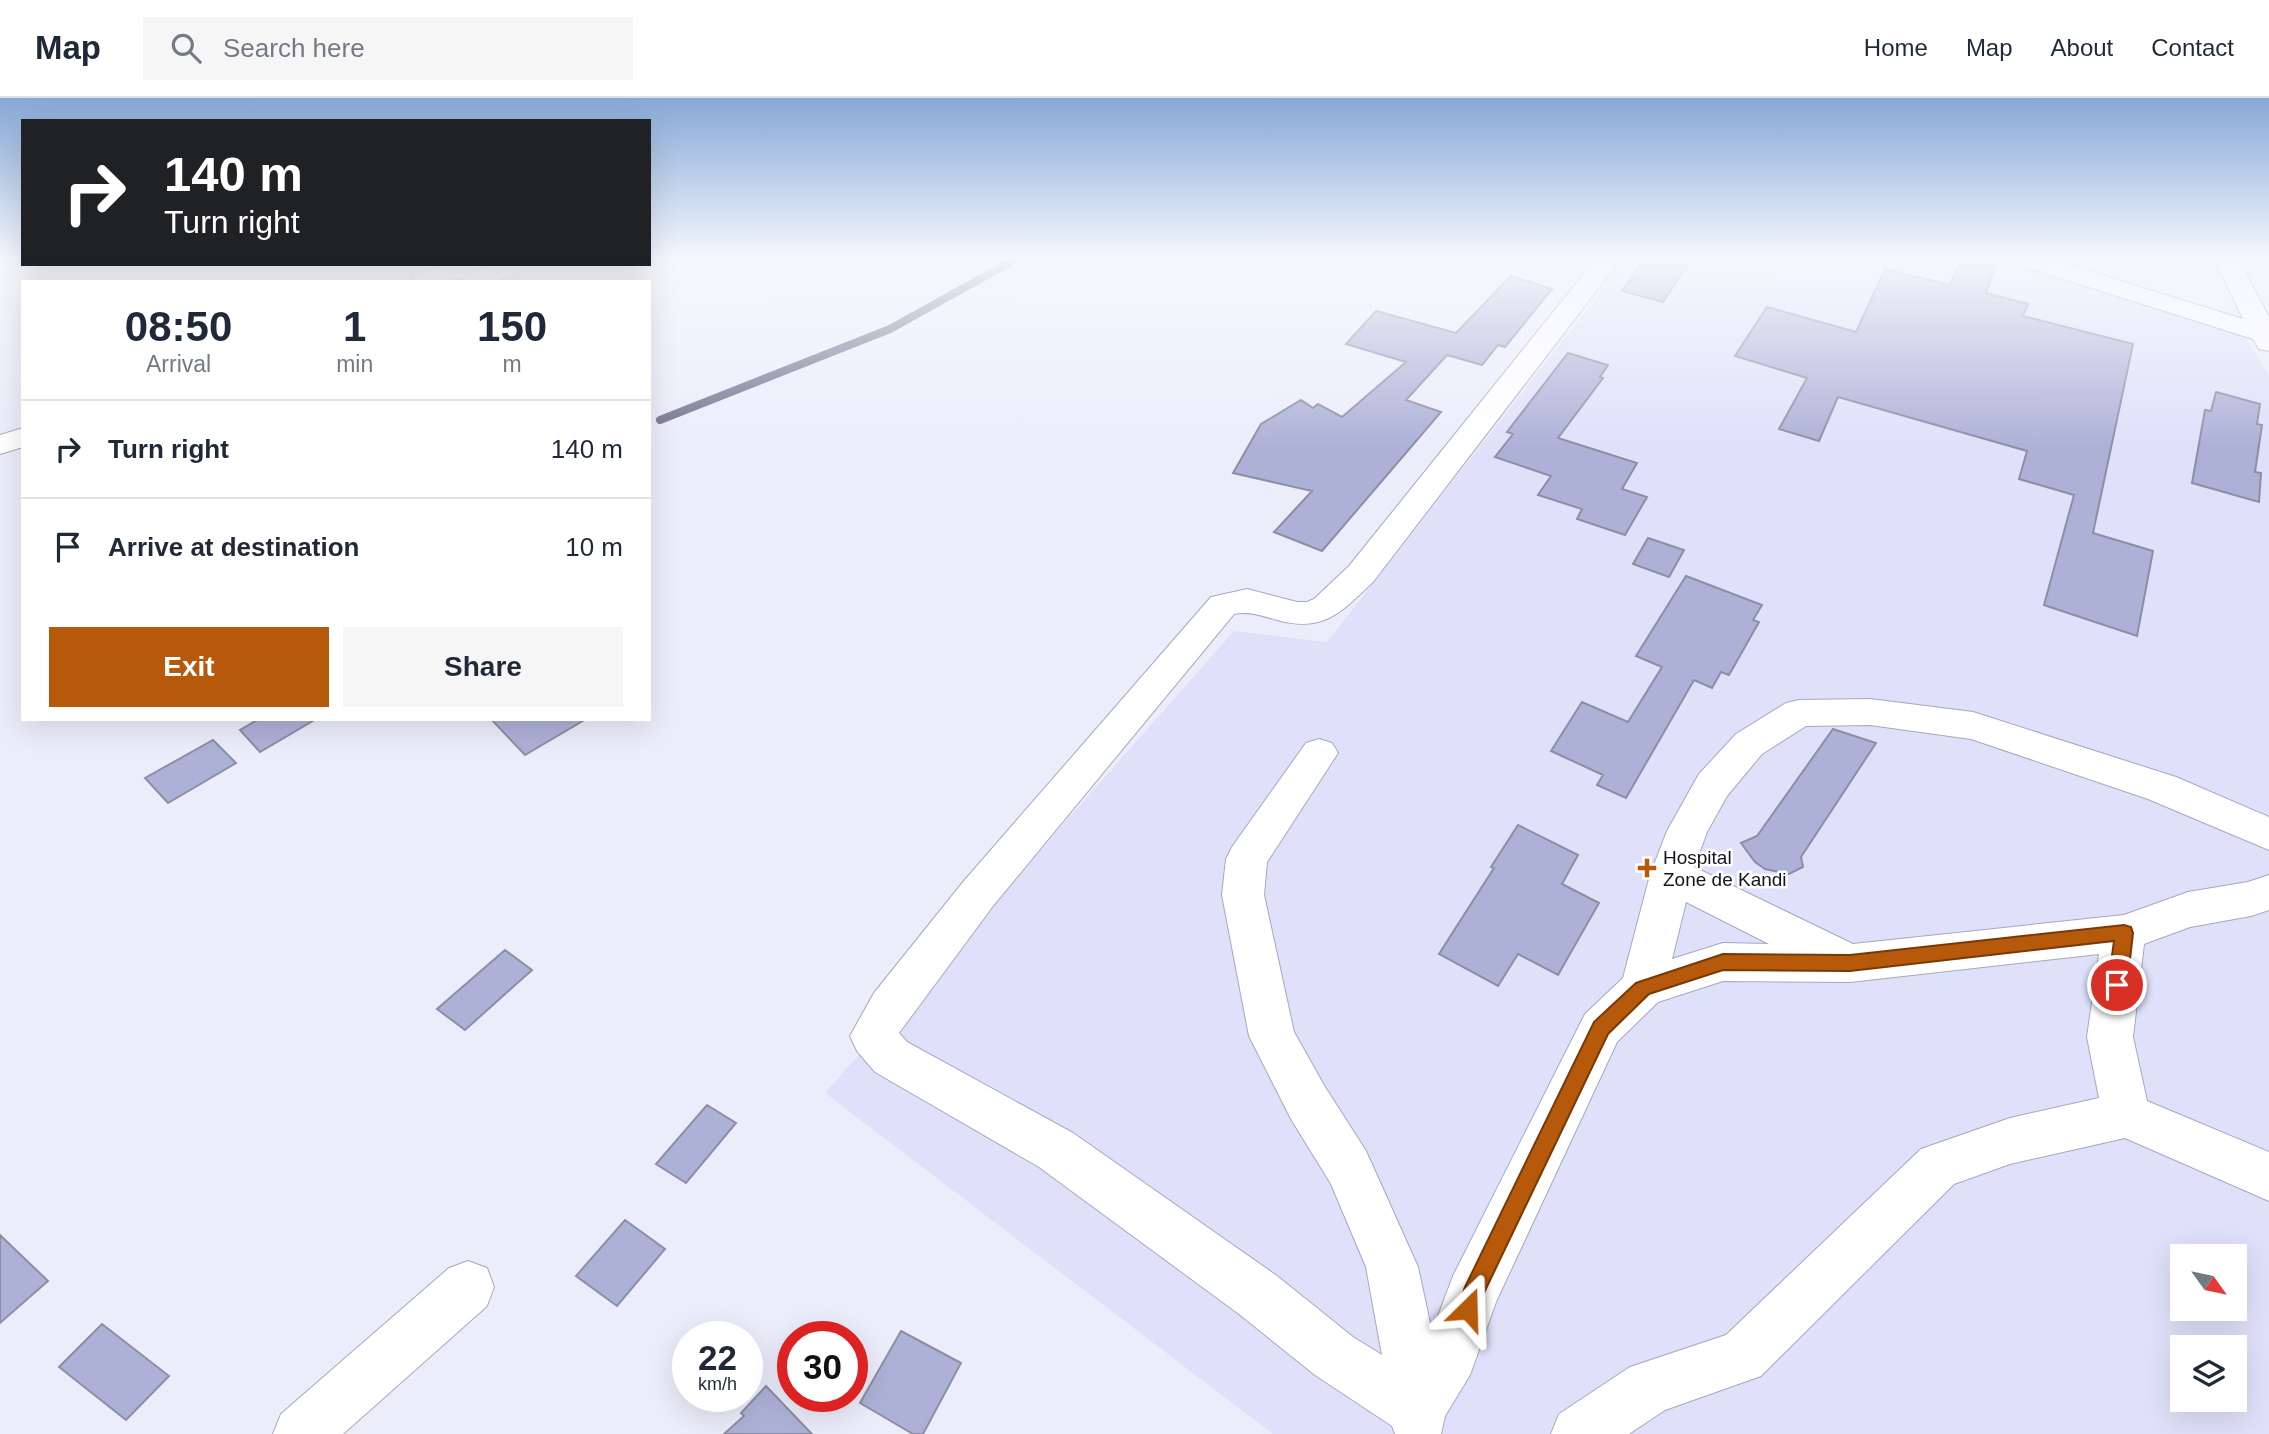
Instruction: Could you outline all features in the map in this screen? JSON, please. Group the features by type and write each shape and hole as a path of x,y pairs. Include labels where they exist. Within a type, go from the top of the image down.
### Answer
{"street":[{"path":"1418,1422 1258,1295 1056,1150 891,1057 873,1036 890,1007 978,894 1223,605 1247,600 1306,615 1326,607 1361,574 1559,322"},
{"path":"2222,322 2267,337"},
{"path":"0,425 21,419"},
{"path":"0,445 21,438"},
{"path":"1643,988 1671,875 1687,831 1713,785 1749,744 1799,713 1870,712 1973,726 2162,788 2269,834"},
{"path":"1319,753 1247,859 1243,895 1272,1036 1308,1104 1349,1168 1392,1267 1418,1422"},
{"path":"1671,875 1850,963"},
{"path":"1418,1422 1451,1356 1472,1295 1601,1028 1643,988 1723,962 1850,963 2124,933 2188,910 2251,899 2269,892"},
{"path":"2124,933 2110,1037 2126,1115"},
{"path":"1579,1434 1650,1387 1742,1357 1938,1166 2010,1141 2126,1115 2269,1177"},
{"path":"302,1434 468,1287"}],"shaded area":[{"name":"Hospital Zone de Kandi","path":"1577,322 2205,322 2243,334 2269,375 2269,1434 1273,1434 825,1093 1234,631 1327,642"}],"building":[{"path":"1366,322 1417,322 1456,333 1466,322 1525,322 1505,347 1498,345 1482,365 1447,355 1406,400 1441,412 1322,551 1274,532 1312,491 1233,473 1261,424 1301,400 1313,408 1318,404 1342,417 1406,362 1346,344"},
{"path":"1757,322 1822,322 1856,332 1860,322 2048,322 2133,344 2093,533 2153,551 2137,636 2044,605 2074,495 2019,479 2027,451 1838,397 1819,441 1779,429 1807,378 1735,356"},
{"path":"1568,353 1608,365 1600,377 1603,378 1558,438 1637,463 1622,489 1647,497 1625,535 1577,519 1582,509 1538,495 1551,476 1495,457 1513,434 1507,432"},
{"path":"2216,392 2260,404 2257,424 2262,425 2255,472 2261,473 2259,502 2192,483 2205,410 2211,411"},
{"path":"1648,538 1684,550 1669,577 1633,564"},
{"path":"1686,576 1762,605 1753,620 1759,622 1729,675 1721,672 1712,688 1694,680 1626,798 1597,785 1603,775 1551,751 1582,702 1628,722 1662,667 1636,656"},
{"path":"256,721 313,721 260,752 240,730"},
{"path":"493,721 583,721 525,755"},
{"path":"1833,729 1876,743 1801,857 1803,867 1789,874 1765,869 1755,862 1741,843 1757,836"},
{"path":"213,740 236,763 168,803 145,778"},
{"path":"1518,825 1578,855 1562,884 1599,903 1558,975 1518,954 1498,986 1439,954"},
{"path":"505,950 532,970 465,1030 437,1009"},
{"path":"707,1105 736,1123 686,1183 656,1164"},
{"path":"625,1220 665,1249 617,1306 576,1276"},
{"path":"0,1235 48,1281 0,1323"},
{"path":"102,1324 169,1376 126,1420 59,1367"},
{"path":"901,1331 961,1363 923,1434 913,1434 868,1408 868,1389"},
{"path":"766,1386 777,1397 777,1412 791,1412 812,1434 724,1434 744,1416 742,1412 763,1412 763,1389"}],"waterway":[{"path":"660,420 902,322"}],"place":[{"name":"Hospital Zone de Kandi","path":"1647,868"}],"route":[{"path":"1468,1309 1472,1295 1601,1028 1643,988 1723,962 1850,963 2124,933 2117,985"}]}
